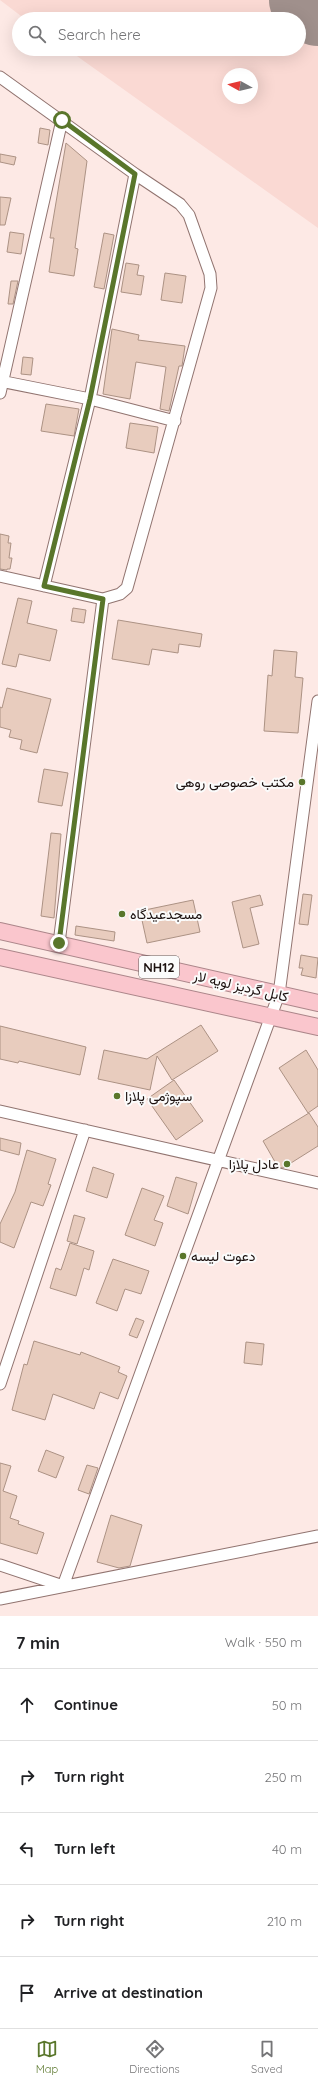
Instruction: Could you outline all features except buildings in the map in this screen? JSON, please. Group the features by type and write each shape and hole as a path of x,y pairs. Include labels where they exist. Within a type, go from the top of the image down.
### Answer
{"highway":[{"name":"کابل گردیز لویه لار","path":"0,931 59,943 318,1003"},
{"name":"کابل گردیز لویه لار","path":"0,957 318,1027"}],"street":[{"path":"0,77 62,120 135,174 180,204 190,214 211,280 211,288 175,421 127,588 120,594 103,599 0,576"},
{"path":"62,120 1,385 90,399 175,421"},
{"path":"44,586 90,399 135,174"},
{"path":"59,943 103,599"},
{"path":"63,1586 279,994 318,702"},
{"path":"0,1111 318,1183"},
{"path":"0,1384 85,1130"},
{"path":"0,1598 318,1536"},
{"path":"0,1565 63,1586"}],"shaded area":[{"path":"0,0 318,0 318,228 77,56 306,56 306,12 16,12"}],"runway":[{"path":"307,0 318,8"}],"place":[{"name":"مکتب خصوصی روهی","path":"302,782"},
{"name":"مسجدعیدگاه","path":"122,914"},
{"name":"سپوژمی پلازا","path":"117,1096"},
{"name":"عادل پلازا","path":"287,1164"},
{"name":"دعوت لیسه","path":"183,1256"}],"route":[{"path":"59,943 103,599 44,586 90,399 135,174 62,120"}]}
